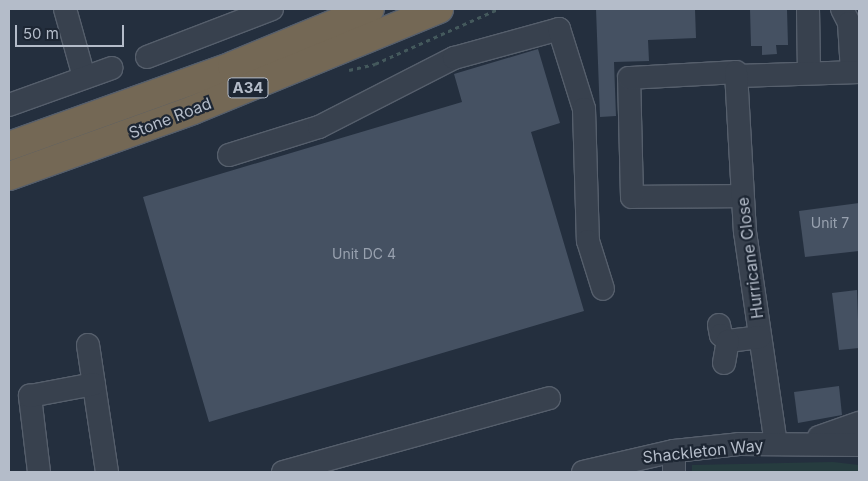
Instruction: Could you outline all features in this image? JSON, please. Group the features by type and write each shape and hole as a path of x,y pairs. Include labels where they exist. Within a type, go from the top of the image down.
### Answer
{"highway":[{"name":"Stone Road","path":"9,146 232,66 370,9"},
{"name":"Stone Road","path":"9,176 193,110 440,9"}],"street":[{"path":"65,9 84,77"},
{"path":"808,9 809,73"},
{"path":"742,196 632,197 629,78 856,72 849,23 842,9"},
{"path":"147,57 229,27 264,10"},
{"path":"229,155 319,127 454,58 559,29 584,109 588,241 603,289"},
{"path":"9,105 112,68"},
{"name":"Hurricane Close","path":"737,74 742,196 760,337 785,443"},
{"path":"724,343 760,337"},
{"path":"88,345 107,472"},
{"path":"39,472 30,396 94,384"},
{"path":"283,472 549,398"},
{"name":"Shackleton Way","path":"583,472 674,462 785,443 859,423"},
{"name":"Shackleton Way","path":"785,443 859,445"}],"green space":[{"path":"833,462 859,465 859,472 692,472 692,465"}],"building":[{"path":"596,9 695,9 696,38 648,40 649,61 614,62 616,116 600,117"},
{"path":"750,9 787,9 788,45 776,45 777,54 762,55 762,46 751,46"},
{"path":"538,49 560,123 531,132 584,311 209,422 143,197 462,102 454,74"},
{"path":"859,203 859,251 805,257 799,211"},
{"path":"857,290 859,348 839,350 832,293"},
{"path":"839,386 842,415 798,423 794,392"}]}
